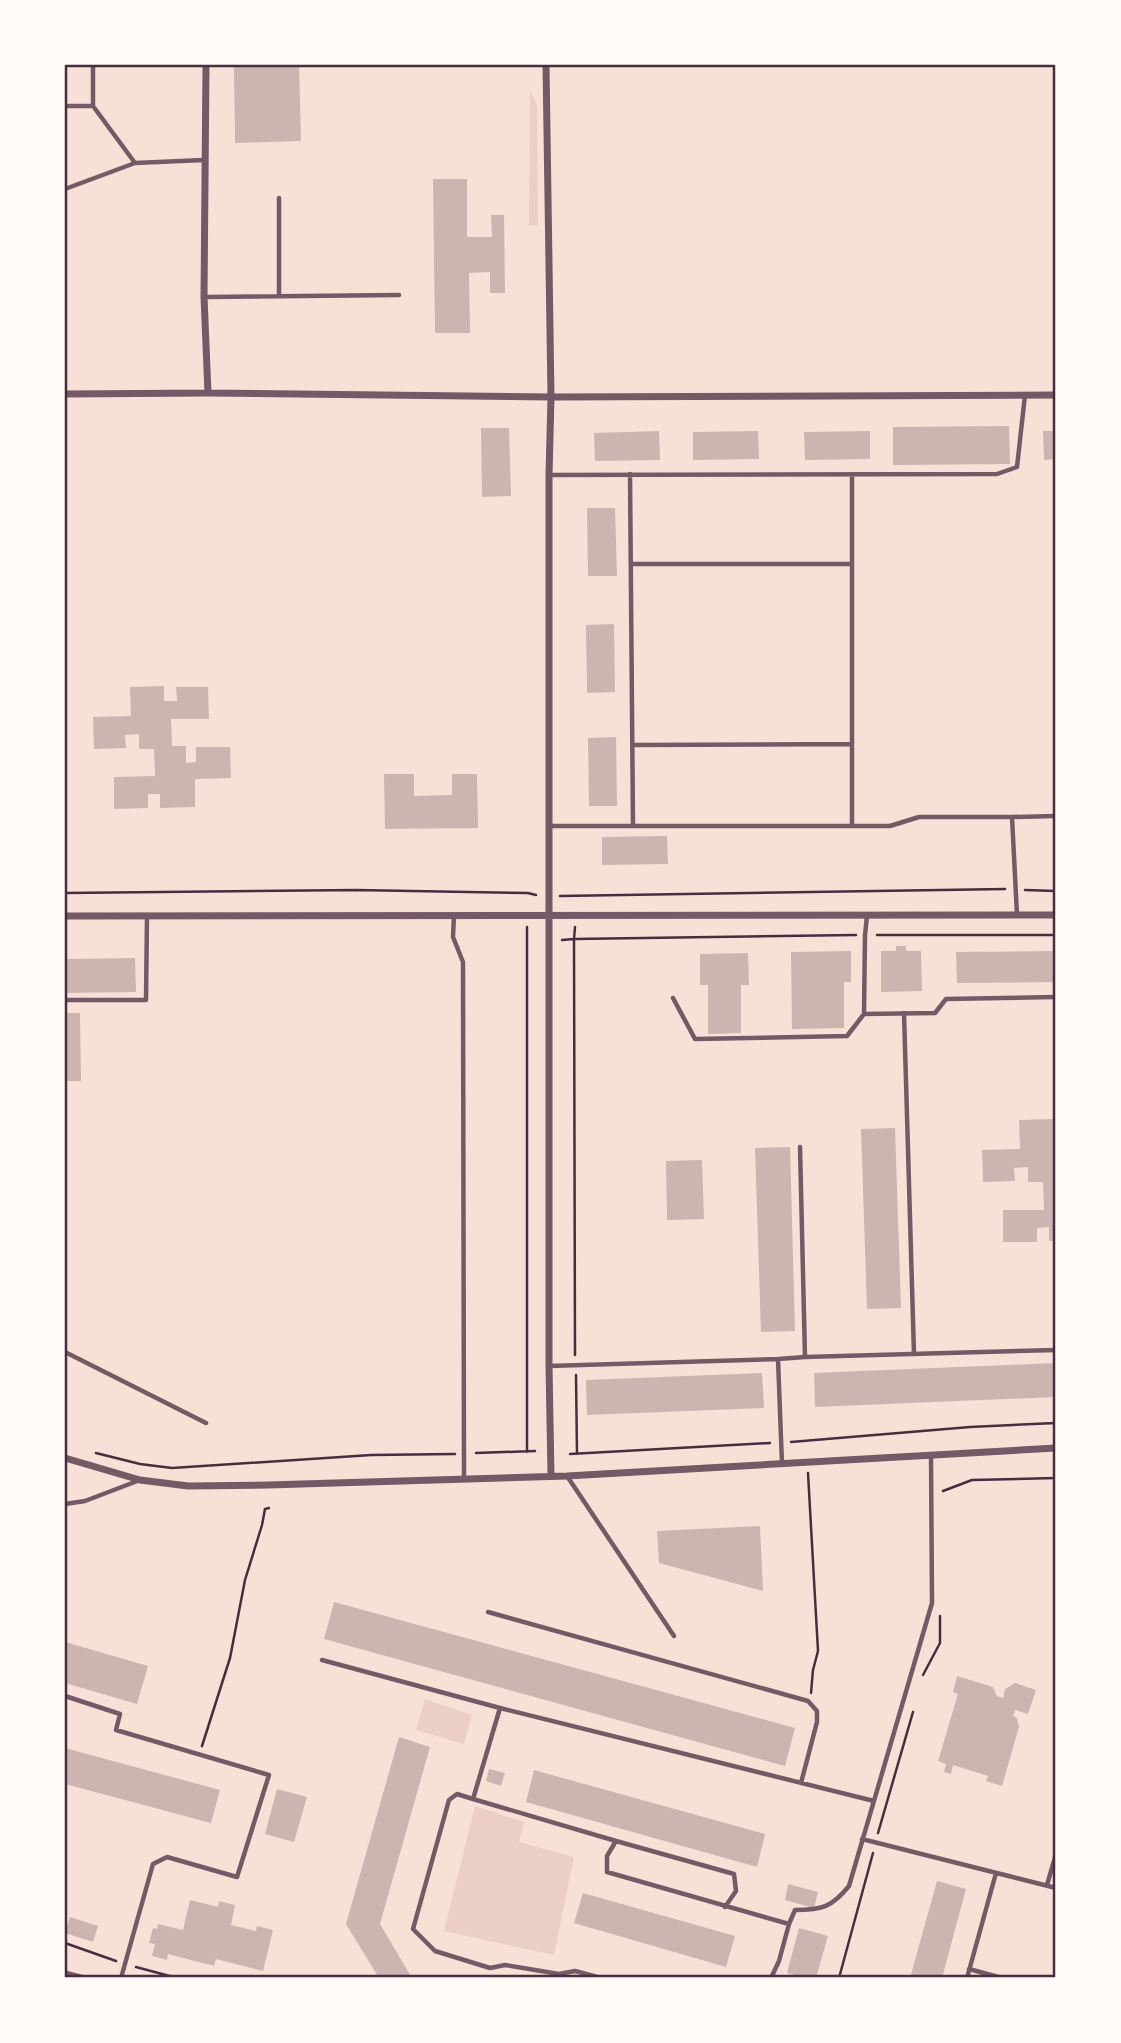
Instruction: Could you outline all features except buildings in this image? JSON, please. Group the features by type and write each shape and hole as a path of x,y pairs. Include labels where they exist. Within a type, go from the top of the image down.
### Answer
{"street":[{"path":"206,65 204,297 208,393"},
{"path":"546,65 551,397 551,1476"},
{"path":"65,394 551,397 1056,395"},
{"path":"65,916 1056,915"},
{"path":"65,1458 140,1480 188,1486 567,1476 1056,1448"},
{"path":"65,1974 81,1978"}],"lane":[{"path":"93,65 93,106 135,163"},
{"path":"65,106 93,106"},
{"path":"65,189 135,163 204,160"},
{"path":"279,198 279,296"},
{"path":"204,297 399,295"},
{"path":"549,475 996,474 1017,467 1025,395"},
{"path":"630,474 633,826"},
{"path":"852,475 852,826"},
{"path":"631,564 852,564"},
{"path":"632,745 852,744"},
{"path":"550,826 890,826 919,817 1056,816"},
{"path":"1012,817 1017,916"},
{"path":"65,1000 146,1000 148,915"},
{"path":"454,915 453,937 463,962 464,1479"},
{"path":"673,998 695,1039 847,1036 864,1014 865,935 868,915"},
{"path":"864,1014 935,1013 946,999 1056,997"},
{"path":"904,1013 914,1354"},
{"path":"800,1147 805,1357"},
{"path":"549,1366 1056,1350"},
{"path":"65,1352 206,1423"},
{"path":"778,1359 782,1465"},
{"path":"771,1978 795,1910 817,1910 836,1902 849,1886 932,1603 931,1454"},
{"path":"567,1476 674,1636"},
{"path":"65,1504 85,1501 140,1480"},
{"path":"488,1612 809,1702 817,1712 817,1721 801,1783"},
{"path":"322,1660 500,1708 874,1801"},
{"path":"65,1696 120,1714 116,1730 269,1775 237,1877 167,1857 153,1864 121,1978"},
{"path":"473,1799 500,1708"},
{"path":"601,1978 575,1971 559,1976 505,1965 490,1968 435,1951 413,1929 449,1800 457,1794 734,1874 736,1891 726,1907"},
{"path":"862,1839 1056,1888"},
{"path":"616,1841 607,1856 607,1872 789,1924"},
{"path":"1047,1885 1056,1854"},
{"path":"967,1978 996,1872"},
{"path":"969,1969 1002,1978"}],"path":[{"path":"560,896 1016,889 1056,891"},
{"path":"65,892 356,890 528,893 539,897"},
{"path":"575,897 575,905"},
{"path":"527,927 527,1451"},
{"path":"575,927 577,1454"},
{"path":"562,940 1056,935"},
{"path":"570,1454 781,1443 971,1427 1056,1423"},
{"path":"91,1452 140,1464 172,1468 371,1455 535,1451"},
{"path":"808,1463 818,1651 809,1702"},
{"path":"972,1480 1056,1478"},
{"path":"199,1754 230,1658 244,1580 265,1510 269,1508"}],"shaded area":[{"path":"530,90 537,105 538,225 529,226"},
{"path":"425,1699 472,1715 464,1744 416,1730"},
{"path":"475,1806 524,1822 519,1842 574,1857 554,1955 444,1931"}]}
